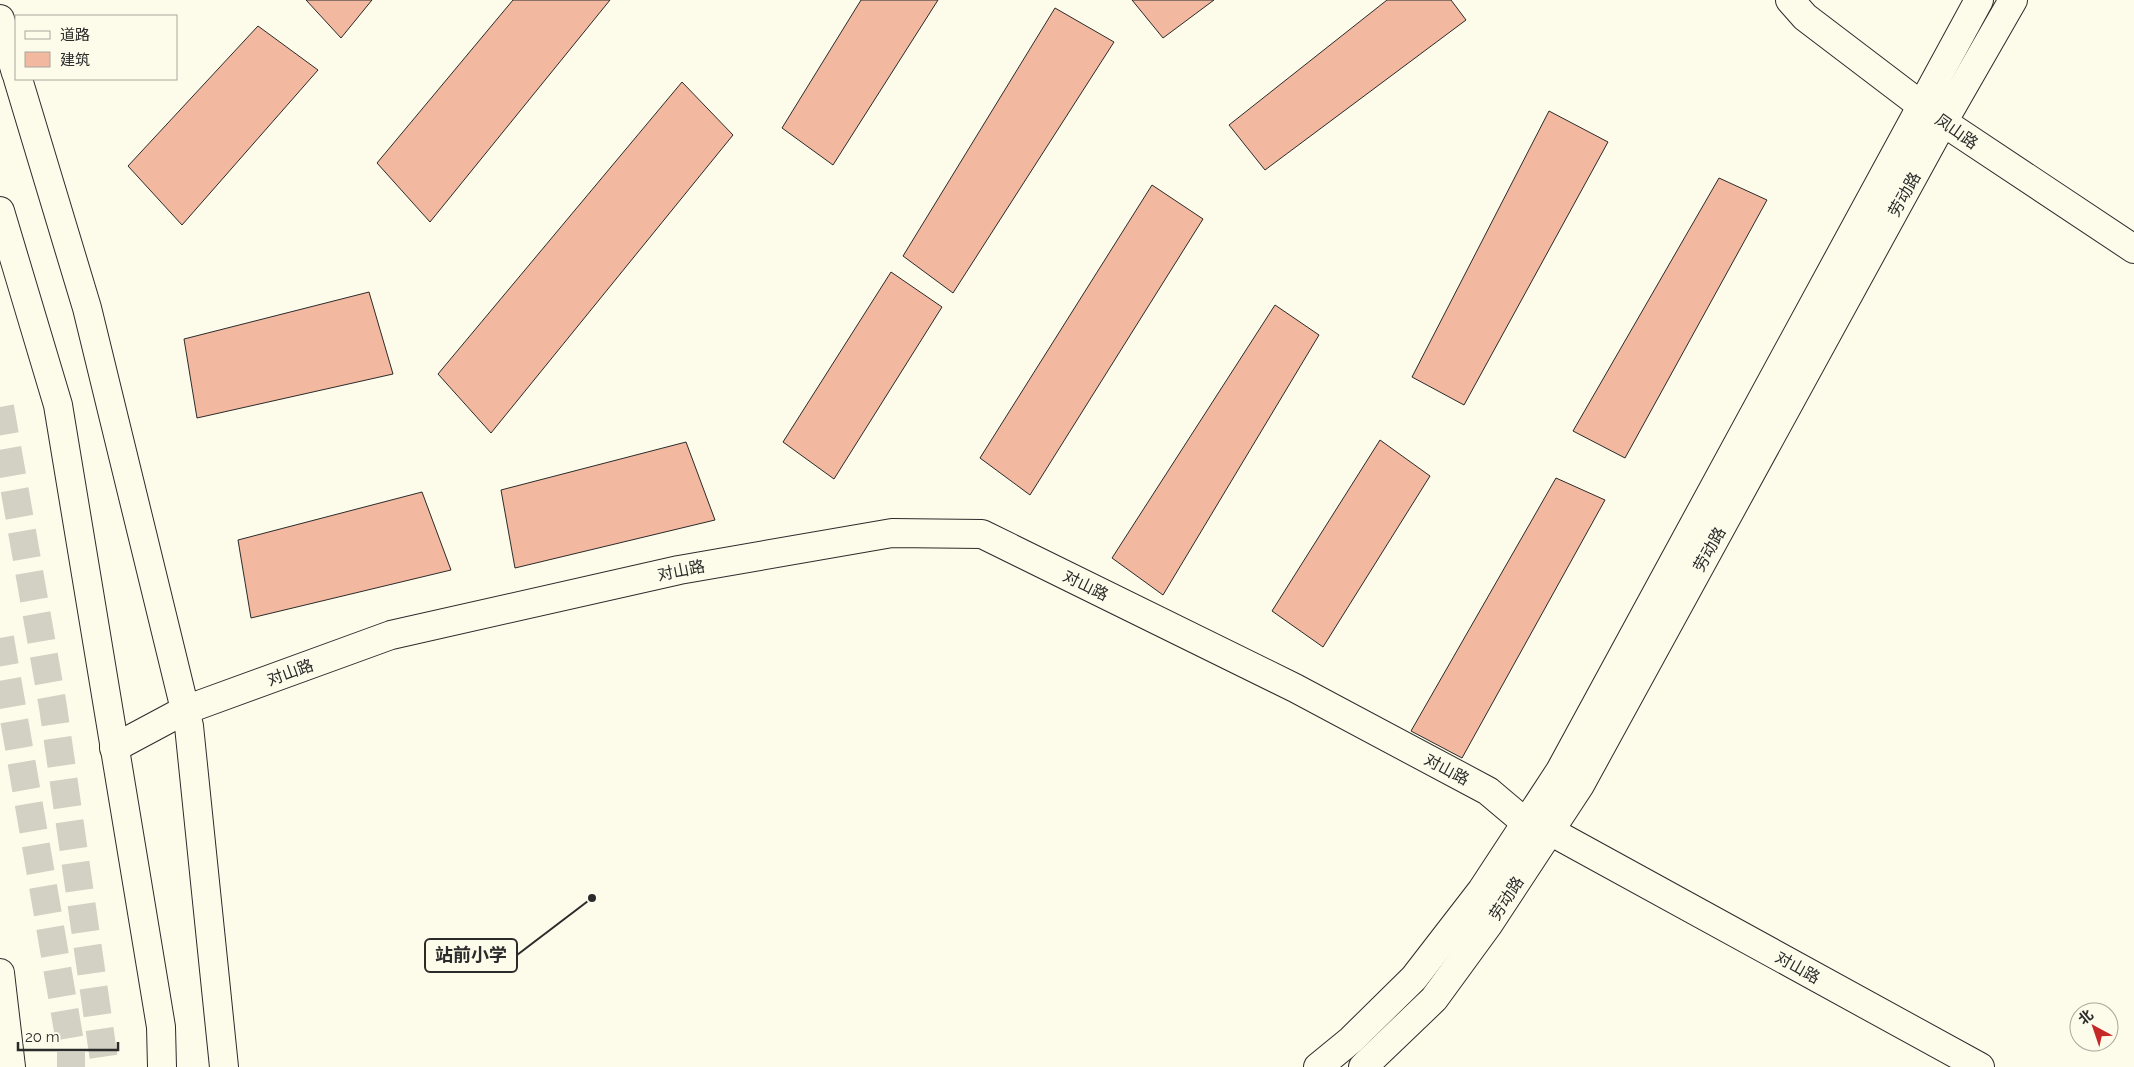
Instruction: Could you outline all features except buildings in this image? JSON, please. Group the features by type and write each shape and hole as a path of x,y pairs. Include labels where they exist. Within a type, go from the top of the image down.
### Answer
{"main road":[{"name":"凤山路","path":"1790,0 1805,17 1943,122 2134,249"},
{"path":"1318,1067 1351,1040 1414,978 1482,890 1538,827 1560,771 1980,0"},
{"name":"劳动路","path":"1363,1067 1434,998 1488,925 1538,827 1584,777 1943,122 2013,0"},
{"path":"0,19 15,70"},
{"path":"18,80 87,308 189,726 224,1067"},
{"path":"0,211 58,404 160,1027 162,1067"},
{"name":"对山路","path":"114,748 185,710 391,636 679,570 892,533 982,534 1303,692 1488,791 1538,827 1980,1067"},
{"path":"0,973 11,1067"}],"tunnel":[{"path":"0,407 53,707 105,1067"},
{"path":"0,638 71,1048 71,1067"}],"place":[{"name":"站前小学","path":"592,898"}]}
